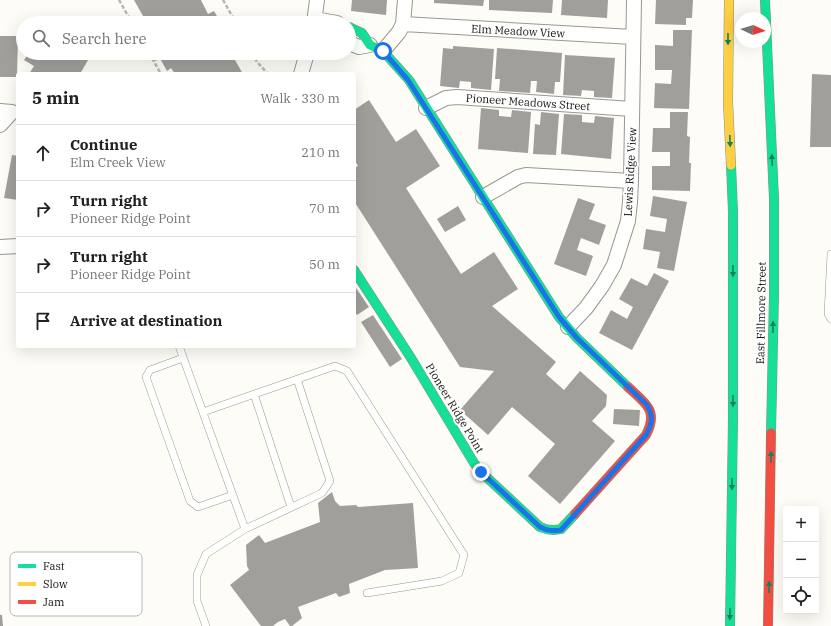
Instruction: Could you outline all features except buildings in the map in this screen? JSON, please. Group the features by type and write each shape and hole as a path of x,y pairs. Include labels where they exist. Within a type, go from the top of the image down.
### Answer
{"main road":[{"path":"729,0 728,102 733,212 733,417 730,626"},
{"name":"East Fillmore Street","path":"765,0 766,12"},
{"path":"767,12 769,0"},
{"path":"356,29 362,32 370,45 383,51 408,80 559,317 568,327"},
{"name":"East Fillmore Street","path":"767,48 774,207 774,294 768,626"},
{"name":"Pioneer Ridge Point","path":"356,273 411,358 474,463 481,472 540,527 547,531 561,530 646,435 652,420 651,412 647,405 577,338 568,327"}],"street":[{"path":"315,16 317,0"},
{"path":"383,51 399,32 403,24 406,0"},
{"name":"Lewis Ridge View","path":"568,327 586,308 602,286 614,265 628,221 631,181 634,0"},
{"name":"Elm Meadow View","path":"403,24 633,37"},
{"path":"356,46 359,47 370,45"},
{"path":"302,72 305,60"},
{"name":"Pioneer Meadows Street","path":"426,108 446,98 457,98 632,109"},
{"path":"0,125 10,112"},
{"path":"483,197 518,177 526,175 631,181"},
{"path":"0,246 16,246"}],"lane":[{"path":"831,254 828,314 831,319"},
{"path":"180,348 245,529"},
{"path":"183,358 150,370 146,377 190,500 198,507 233,495"},
{"path":"203,412 335,366 347,371 464,555 459,573 442,581 367,594"},
{"path":"206,626 197,601 196,575 206,554 245,529 322,494 330,481 297,379"},
{"path":"254,394 291,507"}],"path":[{"path":"119,0 128,16"},
{"path":"223,0 231,16"},
{"path":"256,60 266,72"},
{"path":"153,61 159,72"}],"traffic: fast":[{"path":"765,0 774,199 774,294 771,433"},
{"path":"356,30 362,33 370,45 383,51 409,80 559,317 577,338 628,387"},
{"path":"730,626 733,417 733,212 731,165"},
{"path":"356,273 411,358 474,463 481,472 540,527 550,530 561,529 575,514"}],"traffic: slow":[{"path":"729,0 728,102 731,165"}],"traffic: jam":[{"path":"575,514 646,435 650,426 651,419 648,408 645,403 628,387"},
{"path":"768,626 771,433"}],"route":[{"path":"383,51 408,80 559,317 577,338 647,405 651,412 652,420 646,435 561,530 547,531 540,527 481,472"}]}
